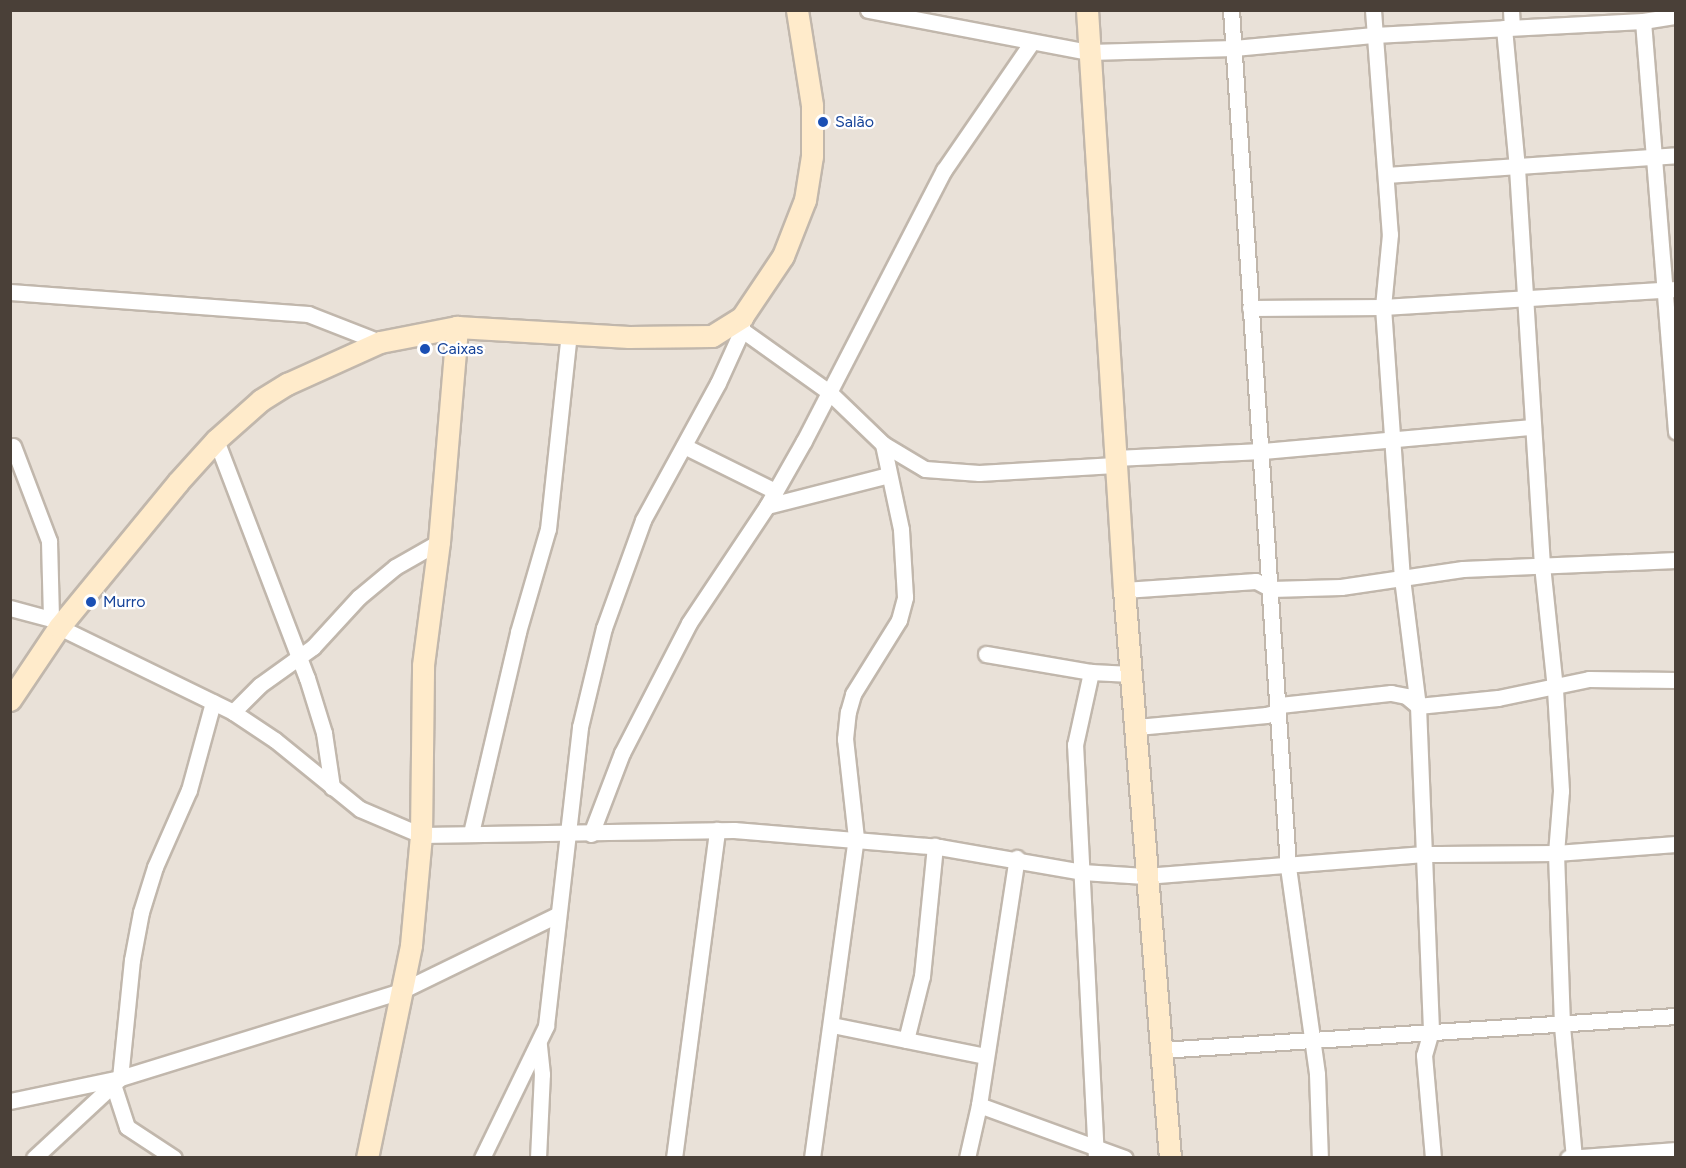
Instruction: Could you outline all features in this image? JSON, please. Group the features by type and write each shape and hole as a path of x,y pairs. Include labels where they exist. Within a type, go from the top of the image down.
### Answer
{"street":[{"path":"482,1158 546,1026 566,833 580,728 604,628 643,520 684,446 742,323 783,256 805,200 812,156 812,105 798,10"},
{"path":"868,10 1089,52 1234,48 1374,35 1643,21 1676,16"},
{"path":"1087,10 1124,590 1137,727 1145,876 1170,1158"},
{"path":"1231,10 1250,308 1280,705 1288,867 1317,1074 1320,1158"},
{"path":"1373,10 1390,234 1383,307 1402,578 1418,706 1431,1031 1424,1055 1433,1158"},
{"path":"1511,10 1508,28 1533,427 1542,565 1555,689 1561,791 1556,854 1562,1026 1574,1157"},
{"path":"1643,21 1654,156 1670,289 1676,432"},
{"path":"591,834 622,753 689,623 767,506 829,393 944,170 1032,42"},
{"path":"1386,175 1517,168 1676,155"},
{"path":"1250,308 1383,307 1525,296 1670,289"},
{"path":"10,292 308,315 380,342"},
{"path":"10,700 55,623 216,440 261,400 287,384 380,342 457,327 569,333 712,336 742,323"},
{"path":"742,323 829,393 883,444 926,469 947,473 1262,451 1533,427"},
{"path":"367,1158 411,945 421,835 423,665 439,542 457,327"},
{"path":"471,833 518,632 548,529 569,333"},
{"path":"216,440 300,657 324,733 332,787"},
{"path":"812,1158 856,838 845,739 848,712 853,694 898,620 905,597 901,529 883,444"},
{"path":"13,446 49,541 55,623"},
{"path":"684,446 775,490"},
{"path":"767,506 889,475"},
{"path":"233,712 260,685 300,657 395,567 439,542"},
{"path":"1124,590 1256,581 1271,589 1374,584 1463,569 1676,560"},
{"path":"10,608 55,623 233,712 275,740 360,809 421,835 591,834 717,830 856,838 935,846 1017,858 1082,872 1145,876 1288,867 1424,854 1556,854 1676,844"},
{"path":"986,654 1091,672 1131,674"},
{"path":"1091,672 1075,746 1096,1152"},
{"path":"1137,727 1266,715 1274,713 1280,705 1391,693 1406,696 1418,706 1555,689 1571,681 1589,679 1676,680"},
{"path":"174,1158 126,1127 116,1081 132,960 141,912 155,867 189,790 213,702"},
{"path":"674,1158 717,830"},
{"path":"906,1040 922,976 935,846"},
{"path":"967,1158 979,1105 1017,858"},
{"path":"10,1101 116,1081 401,991 557,915"},
{"path":"1161,1050 1311,1042 1431,1031 1562,1026 1676,1016"},
{"path":"832,1025 986,1056"},
{"path":"538,1158 542,1074 539,1044"},
{"path":"34,1158 116,1081"},
{"path":"979,1105 1096,1152 1125,1158"},
{"path":"1568,1158 1676,1150"}],"shaded area":[{"path":"11,11 1675,11 1675,1157 11,1157"}],"place":[{"name":"Salão","path":"823,122"},
{"name":"Caixas","path":"425,349"},
{"name":"Murro","path":"91,602"}]}
